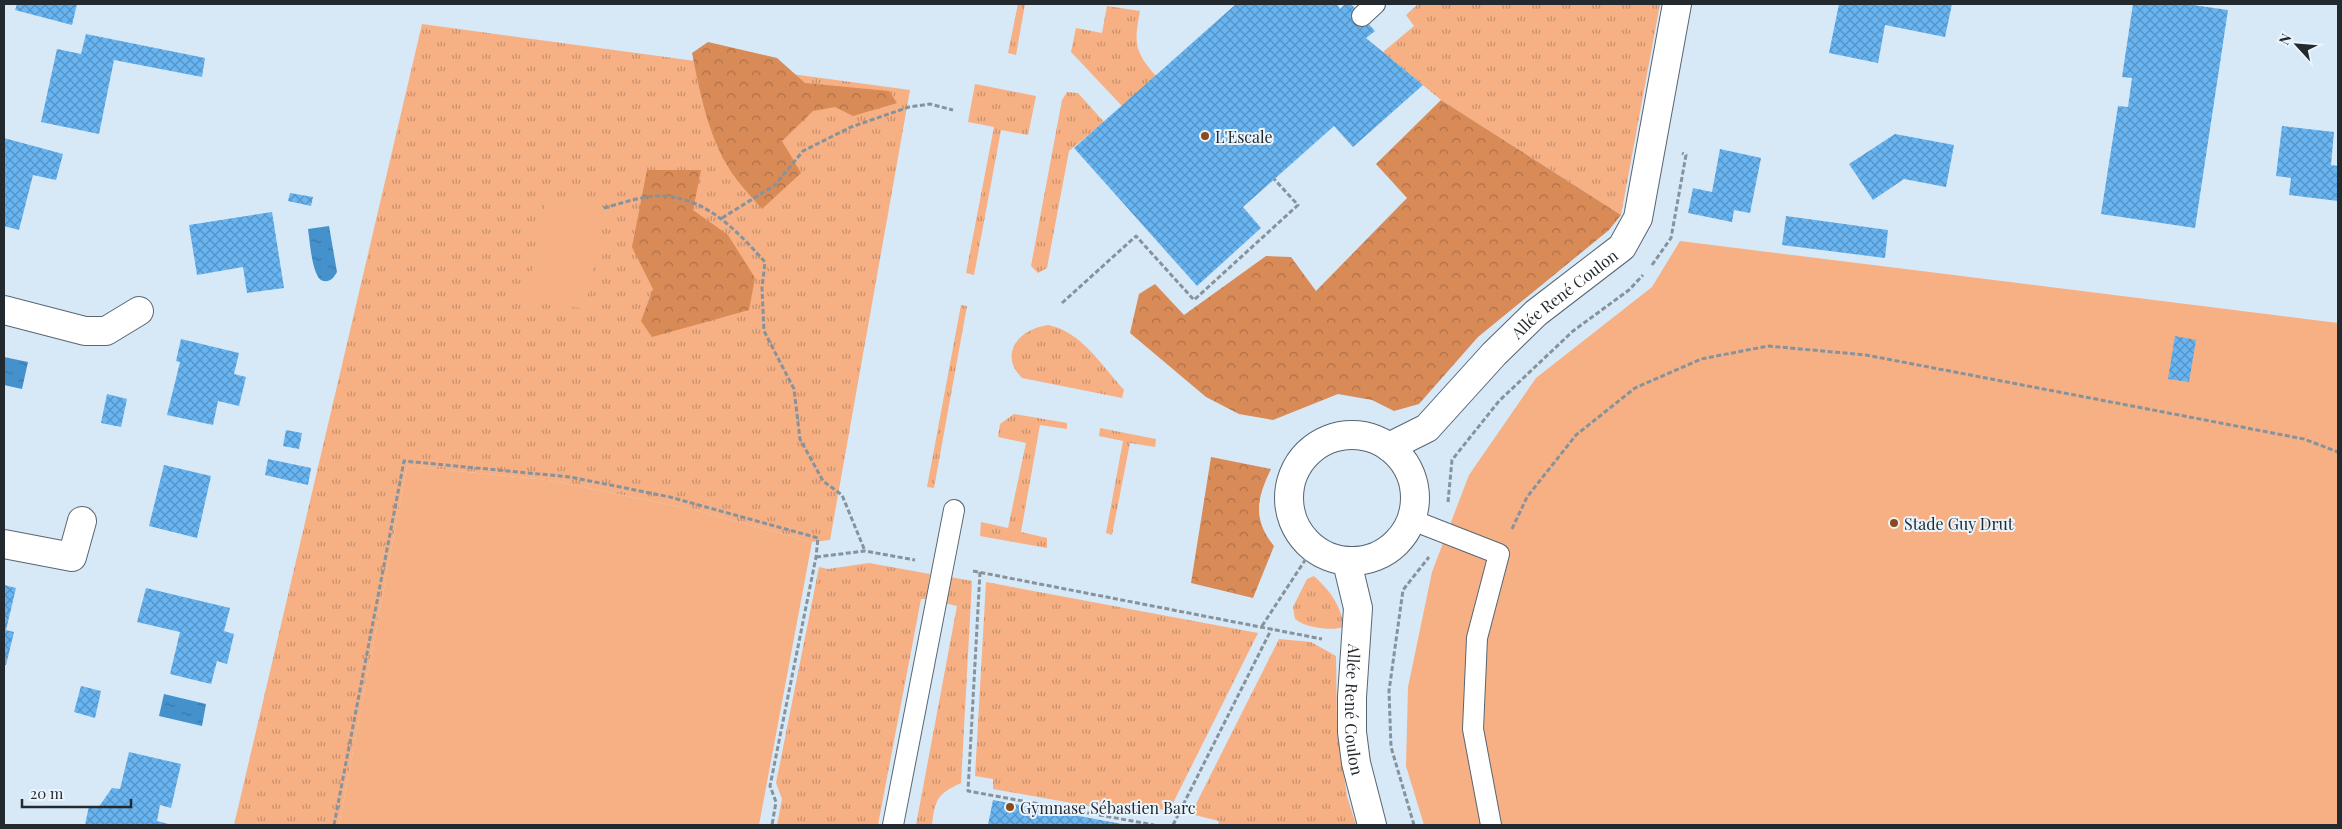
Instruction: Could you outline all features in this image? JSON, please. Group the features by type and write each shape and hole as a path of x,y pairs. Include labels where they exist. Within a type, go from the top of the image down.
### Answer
{"street":[{"name":"Allée René Coulon","path":"1389,447 1427,428 1494,354 1536,313 1622,246 1638,218 1677,4"},
{"path":"4,310 84,331 106,331 140,311"},
{"path":"1349,435 1370,438 1389,447 1404,462 1413,480 1416,500 1412,520 1402,538 1386,552 1367,560 1347,562 1330,558 1313,548 1299,532 1290,512 1290,490 1296,468 1310,451 1328,440 1349,435"},
{"path":"4,544 72,557 82,520"},
{"name":"Allée René Coulon","path":"1347,562 1358,608 1357,646 1352,697 1352,732 1359,781 1372,825"}],"lane":[{"path":"893,825 954,510"},
{"path":"1412,520 1499,554 1476,638 1473,729 1491,825"}],"path":[{"path":"722,218 775,185 803,151 851,127 909,106 930,104 953,110"},
{"path":"1414,825 1391,747 1389,691 1403,590 1426,562 1442,532 1449,497 1452,460 1499,401 1573,331 1629,290 1657,259 1671,238 1686,156 1654,133"},
{"path":"1062,303 1136,236 1194,300 1298,205 1274,179"},
{"path":"604,208 664,196 694,203 722,218 735,228 765,262 762,288 764,332 794,390 800,439 822,481 842,495 865,551"},
{"path":"1499,554 1527,497 1576,435 1634,388 1700,359 1768,346 1866,355 2304,439 2338,452"},
{"path":"334,825 404,461 570,477 670,498 818,538 816,557 770,786 776,802 772,825"},
{"path":"1262,626 1313,548"},
{"path":"816,557 865,551 1262,626 1357,646"},
{"path":"980,572 968,791 1154,825"},
{"path":"1173,825 1272,628"}],"green space":[{"path":"1018,4 1025,4 1016,55 1008,53"},
{"path":"1418,4 1660,4 1621,215 1441,100 1383,52 1414,26 1406,15"},
{"path":"1107,6 1140,11 1137,31 1138,46 1143,60 1156,76 1122,106 1071,52 1076,28 1102,33"},
{"path":"422,24 910,90 830,540 812,542 691,509 549,480 407,466 339,825 234,825"},
{"path":"708,42 777,58 805,83 889,91 897,103 853,116 835,107 813,111 782,141 801,173 762,209 730,170 722,157 710,128 692,53"},
{"path":"975,84 1036,96 1028,135 1001,130 974,275 966,273 994,127 968,122"},
{"path":"1067,92 1078,93 1104,122 1069,151 1047,268 1038,273 1031,266 1062,100"},
{"path":"1441,100 1621,215 1609,230 1478,337 1419,404 1394,411 1372,400 1338,394 1273,420 1239,414 1206,397 1130,333 1139,294 1155,284 1184,315 1266,256 1291,257 1316,291 1407,198 1376,164"},
{"path":"647,170 701,170 693,210 728,235 755,278 749,310 652,337 641,321 653,289 632,247"},
{"path":"546,199 604,208 585,309 526,298"},
{"name":"Stade Guy Drut","path":"1680,241 2338,323 2338,825 1424,825 1406,766 1408,687 1432,572 1469,475 1536,378 1652,287"},
{"path":"961,305 967,306 934,488 927,487"},
{"path":"1048,325 1071,334 1081,342 1124,390 1122,398 1022,378 1015,369 1012,360 1015,344 1028,332"},
{"path":"1014,414 1067,423 1067,429 1040,425 1021,532 1047,538 1047,548 980,536 981,522 1008,528 1026,443 998,437 1000,424"},
{"path":"1100,428 1156,439 1155,447 1130,443 1112,535 1106,533 1123,441 1099,436"},
{"path":"1211,457 1271,469 1262,489 1259,508 1262,527 1274,546 1253,598 1191,583"},
{"path":"407,466 549,480 691,509 812,542 759,825 339,825"},
{"path":"869,563 930,574 926,599 921,599 878,825 777,825 782,799 776,783 819,567 828,569"},
{"path":"1314,576 1334,599 1344,627 1332,629 1319,628 1305,625 1295,619 1293,607 1307,579"},
{"path":"950,577 972,581 961,783 947,791 939,799 934,809 932,825 916,825 957,606 944,603"},
{"path":"986,582 1258,633 1169,811 1139,805 1138,815 993,789 993,779 975,776"},
{"path":"1279,639 1311,642 1336,656 1337,727 1347,796 1356,825 1218,825 1219,821 1191,814"}],"water":[{"path":"329,226 337,272 330,280 324,281 320,279 314,267 308,229"},
{"path":"4,357 28,362 22,389 4,385"},
{"path":"164,694 206,704 202,726 159,716"}],"building":[{"path":"17,4 77,4 72,25 15,10"},
{"name":"L'Escale","path":"1236,4 1337,4 1340,9 1345,4 1351,4 1375,31 1366,38 1423,85 1353,147 1334,126 1243,207 1261,228 1197,286 1074,148"},
{"path":"1839,4 1952,4 1945,37 1885,25 1878,63 1829,53"},
{"path":"2133,4 2186,4 2228,10 2195,228 2101,214 2118,106 2128,107 2132,78 2122,77"},
{"path":"86,34 205,58 202,77 114,60 99,134 41,122 57,49 81,54"},
{"path":"2282,126 2334,132 2331,165 2338,166 2338,201 2289,195 2291,178 2276,176"},
{"path":"1895,134 1954,145 1946,187 1904,179 1873,200 1849,164"},
{"path":"4,138 63,154 56,180 33,175 19,230 4,226"},
{"path":"1720,149 1761,158 1750,213 1734,210 1732,222 1688,213 1693,188 1712,192"},
{"path":"290,193 313,197 311,206 288,201"},
{"path":"272,212 284,288 247,293 243,267 197,275 189,225"},
{"path":"1786,216 1888,230 1885,258 1782,245"},
{"path":"2175,336 2196,340 2189,382 2168,379"},
{"path":"181,339 239,353 234,374 246,377 239,406 218,401 213,425 167,415 180,362 176,361"},
{"path":"107,394 127,399 121,427 101,423"},
{"path":"286,430 302,433 299,449 283,446"},
{"path":"268,459 311,468 308,485 265,475"},
{"path":"164,465 211,476 197,538 149,526"},
{"path":"4,585 16,588 6,630 14,632 6,665 4,665"},
{"path":"146,588 230,608 224,631 234,634 227,664 217,661 211,684 170,674 180,632 137,622"},
{"path":"81,686 101,691 95,718 74,712"},
{"path":"129,752 181,764 171,808 160,805 157,821 168,824 85,825 89,806 98,808 112,788 120,789"},
{"name":"Gymnase Sébastien Barc","path":"993,800 1122,824 1122,825 988,825"}],"place":[{"name":"L'Escale","path":"1205,136"},
{"name":"Stade Guy Drut","path":"1894,523"},
{"name":"Gymnase Sébastien Barc","path":"1010,807"}]}
